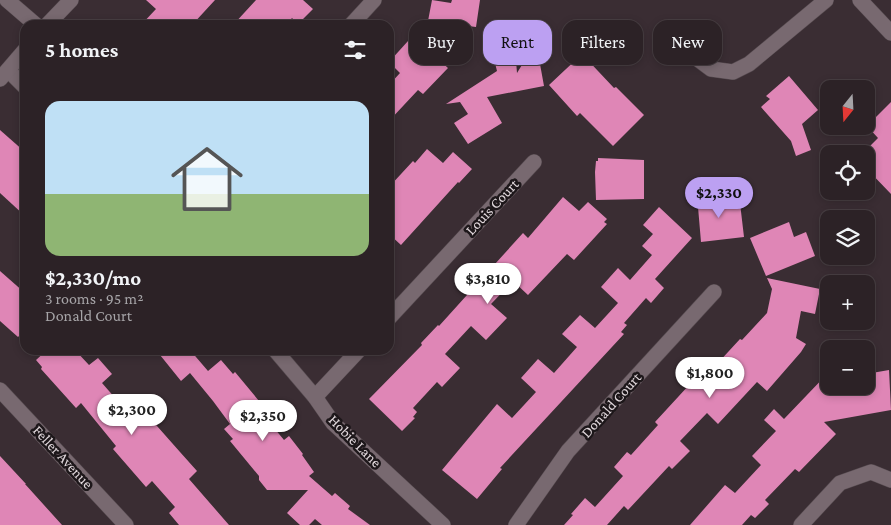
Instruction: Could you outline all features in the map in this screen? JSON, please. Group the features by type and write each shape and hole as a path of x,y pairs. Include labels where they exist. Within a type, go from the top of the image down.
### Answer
{"street":[{"path":"8,0 30,20"},
{"path":"52,20 71,0"},
{"path":"356,20 374,0"},
{"path":"705,65 710,69 733,72 749,64 826,0"},
{"path":"860,0 891,33"},
{"path":"20,56 4,75 20,84"},
{"name":"Louis Court","path":"394,313 534,162"},
{"name":"Donald Court","path":"516,525 568,451 714,292"},
{"name":"Hobie Lane","path":"280,355 315,396 333,423 443,525"},
{"path":"315,396 354,355"},
{"name":"Feller Avenue","path":"0,390 126,525"},
{"path":"801,525 840,483 871,472 891,480"}],"building":[{"path":"146,0 215,0 197,20 146,20 156,9"},
{"path":"256,0 303,0 313,9 302,20 294,20 292,18 290,20 238,20"},
{"path":"432,0 451,3 452,0 480,0 476,27 473,27 473,20 428,20"},
{"path":"409,40 409,65 445,65 448,68 423,94 418,90 394,116 394,80 400,73 394,67 394,56"},
{"path":"496,65 516,65 517,73 522,65 540,65 544,86 487,97 502,123 468,144 454,123 468,114 460,102 446,104 497,71"},
{"path":"570,65 592,65 644,115 613,146 580,113 577,116 549,85"},
{"path":"789,76 818,110 802,124 811,150 796,156 791,141 761,107 770,99 766,96"},
{"path":"891,102 891,194 875,177 875,145 871,145 878,138 875,135 875,118"},
{"path":"0,130 20,148 20,211 0,193"},
{"path":"427,149 443,163 453,152 472,169 401,245 394,239 394,182 413,161 415,163"},
{"path":"598,158 644,160 644,199 596,200 595,172"},
{"path":"720,190 721,205 740,203 744,237 701,242 698,207 704,206 703,192"},
{"path":"563,197 579,211 588,202 607,219 604,222 607,224 574,260 567,254 528,295 513,281 491,304 507,318 486,340 471,326 445,354 460,368 442,387 437,382 413,408 417,412 413,417 415,418 402,431 369,399 422,345 421,343 439,326 523,233 528,238"},
{"path":"659,207 692,238 655,279 664,288 651,303 646,298 624,323 627,325 621,332 624,334 500,468 502,469 477,499 442,470 497,404 512,418 536,392 521,378 538,359 554,373 577,347 562,334 580,315 595,328 618,303 601,287 618,268 630,280 652,255 642,246 653,234 643,225"},
{"path":"789,222 794,237 806,232 815,256 766,276 750,238"},
{"path":"0,271 20,289 20,335 18,337 0,321"},
{"path":"767,278 820,289 815,314 801,311 796,338 806,344 767,391 757,382 718,424 707,413 680,441 690,451 672,469 669,466 628,510 624,506 607,525 564,525 585,498 595,507 623,476 614,467 627,452 631,455 658,425 655,422 713,359 717,364 767,313 772,289"},
{"path":"42,355 80,355 89,365 98,358 112,374 102,383 123,407 126,404 128,406 134,400 197,471 189,479 229,525 179,525 169,513 175,507 152,481 146,487 113,449 116,446 81,403 76,408 41,369 42,367 36,360"},
{"path":"160,355 194,355 208,371 221,360 233,374 235,372 269,413 265,417 284,440 289,436 303,454 314,472 309,476 332,496 335,493 350,506 348,509 370,525 322,525 315,519 309,525 300,525 287,513 308,490 267,490 259,480 259,476 230,441 233,439 224,429 230,424 213,401 190,373 181,381"},
{"path":"889,370 891,410 824,422 836,434 799,472 795,469 765,500 769,504 755,518 751,515 742,525 690,525 725,485 735,493 761,465 752,456 776,431 764,420 774,409 784,419 820,381 820,395 875,395 875,372"},
{"path":"0,456 26,484 62,525 0,525"}]}
